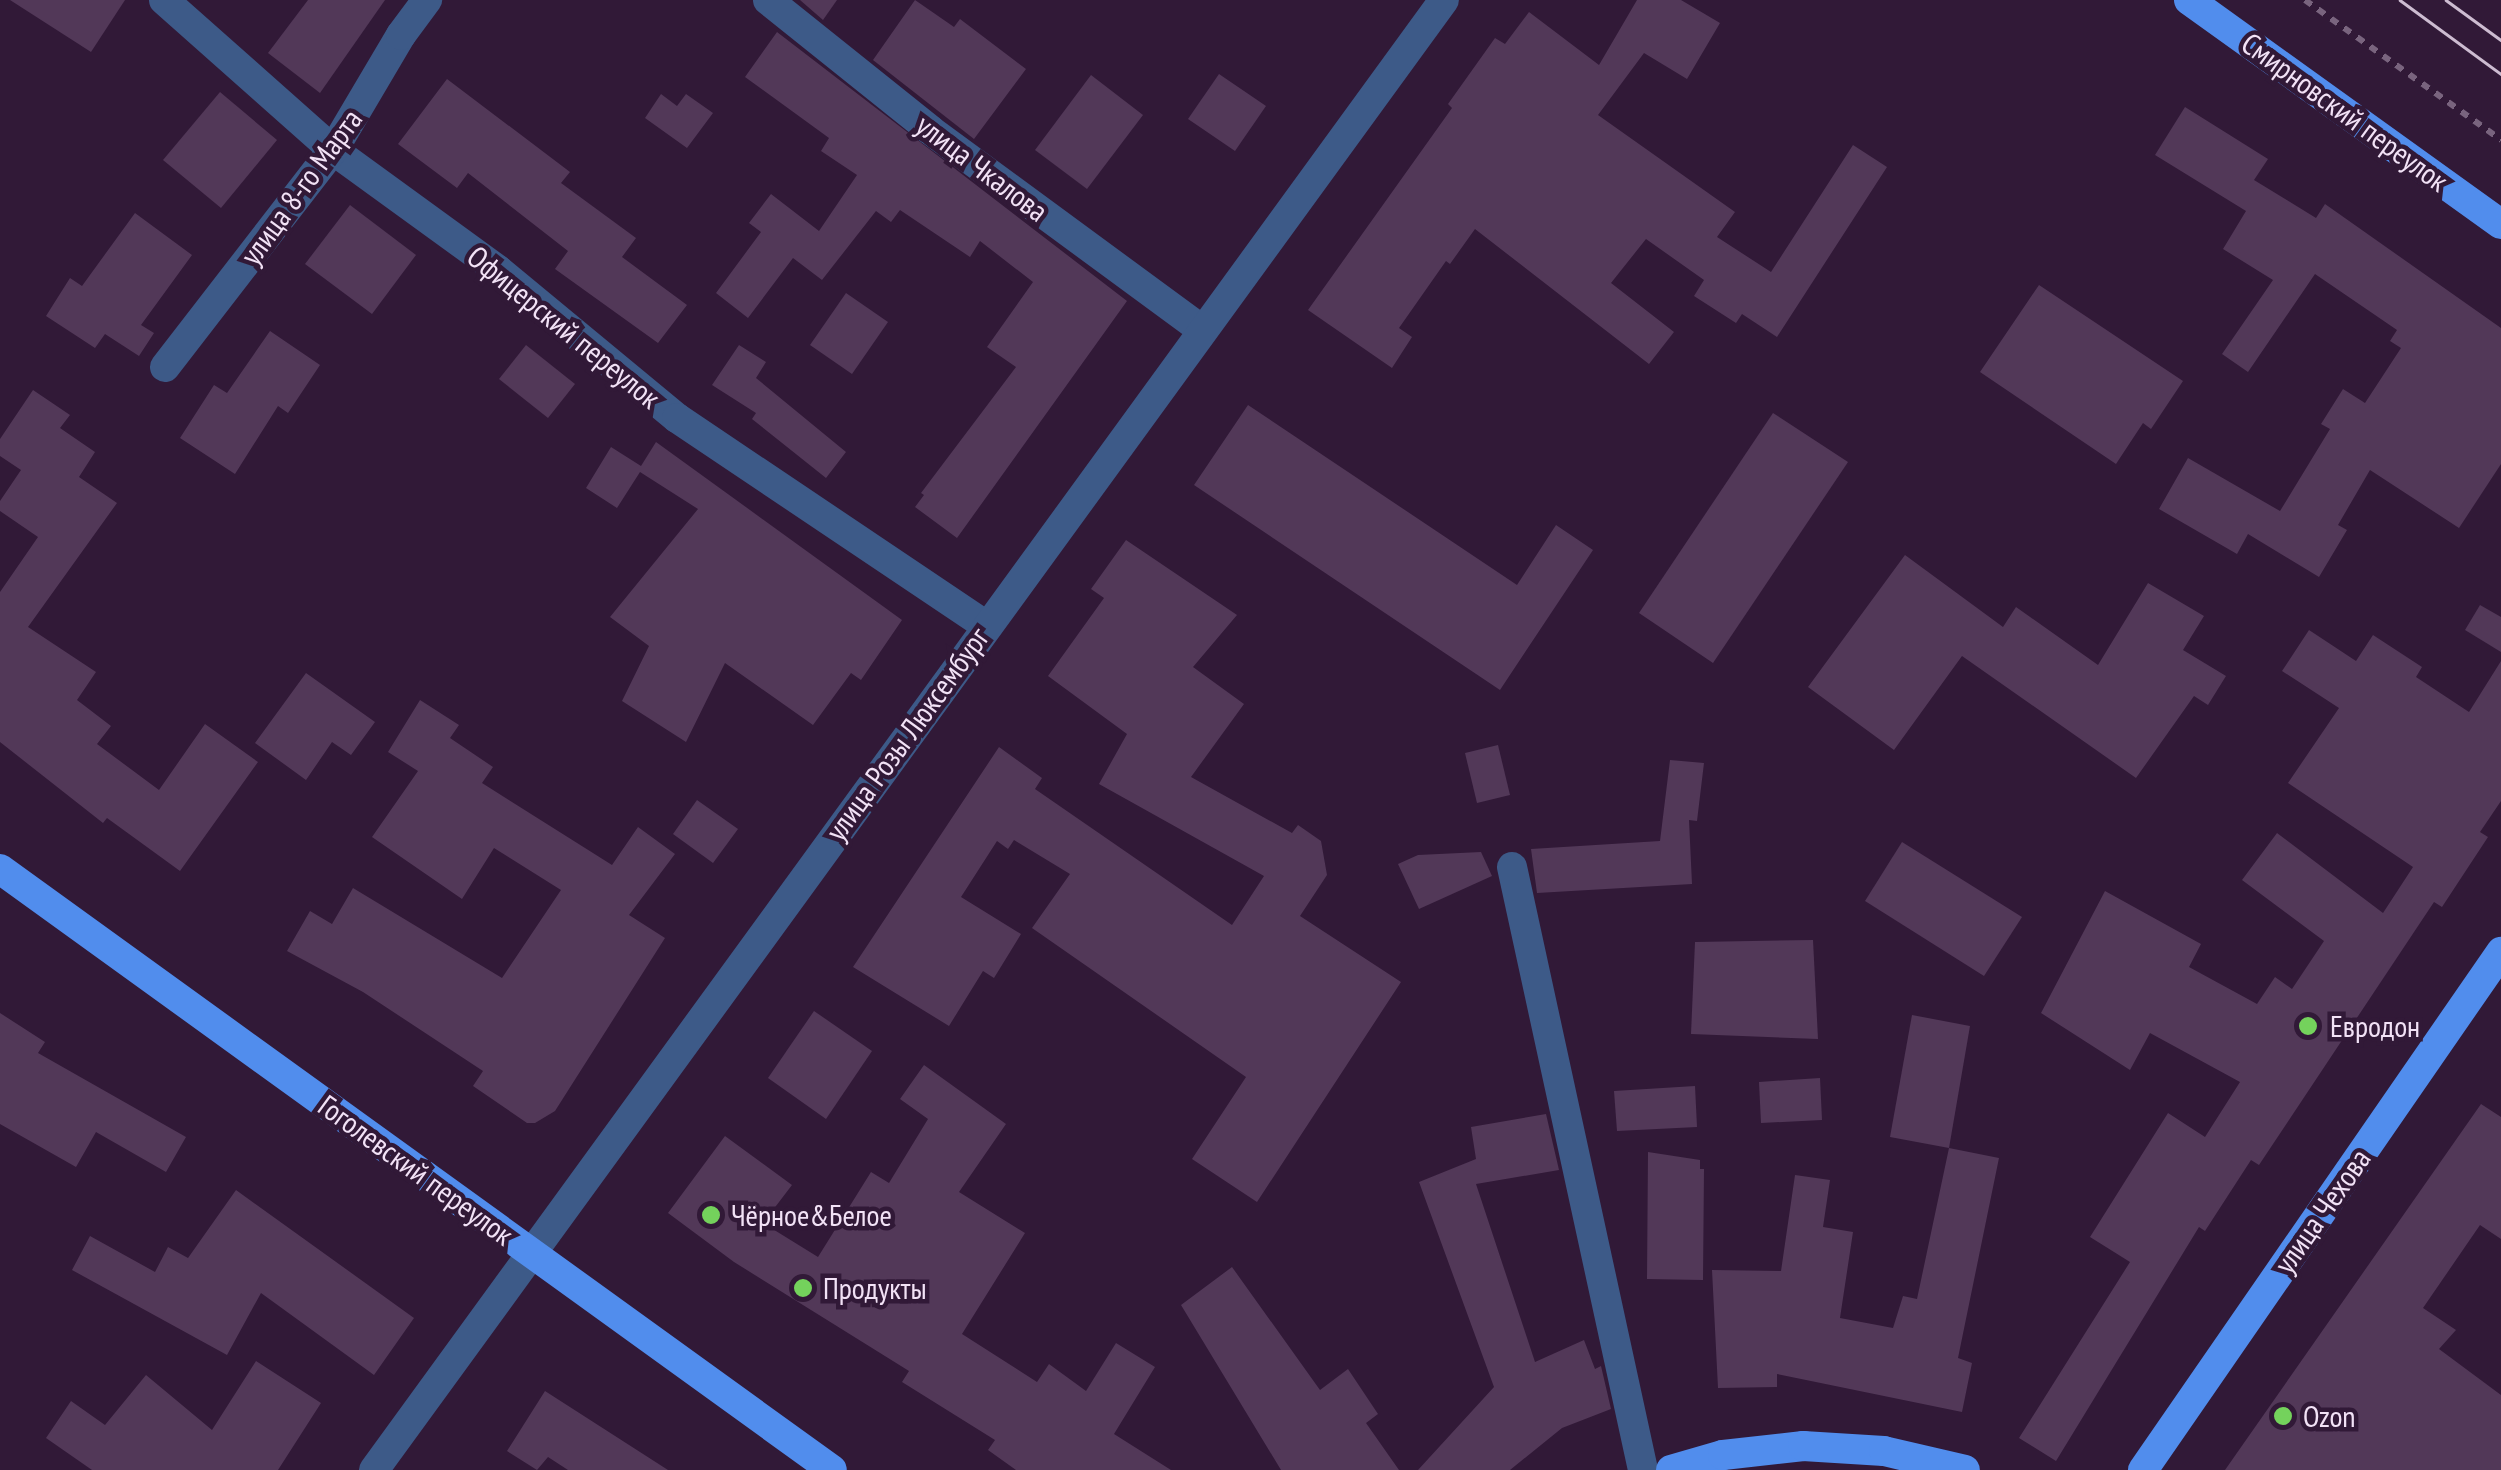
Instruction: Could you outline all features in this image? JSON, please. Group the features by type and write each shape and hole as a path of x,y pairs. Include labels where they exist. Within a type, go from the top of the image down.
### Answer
{"main road":[{"name":"Смирновский переулок","path":"2189,0 2501,224"},
{"name":"Гоголевский переулок","path":"0,869 832,1470"},
{"name":"улица Чехова","path":"2143,1470 2501,952"},
{"path":"1671,1470 1723,1455 1803,1446 1884,1451 1965,1470"}],"street":[{"name":"Офицерский переулок","path":"164,0 333,150 498,270 677,418 985,626"},
{"name":"улица 8-го Марта","path":"166,367 333,150 401,34 427,0"},
{"name":"улица Чкалова","path":"768,0 930,130 1202,330"},
{"name":"улица Розы Люксембург","path":"374,1470 1444,0"},
{"path":"1512,867 1643,1470"}],"path":[{"path":"2304,0 2501,140"}],"building":[{"path":"10,0 125,0 91,52"},
{"path":"308,0 385,0 320,93 268,53"},
{"path":"800,0 837,0 823,20"},
{"path":"915,0 954,27 960,19 1026,69 974,139 873,60"},
{"path":"1637,0 1681,0 1720,23 1687,79 1644,53 1598,115 1735,212 1717,237 1771,272 1853,145 1887,167 1777,337 1742,314 1736,323 1694,296 1704,280 1646,239 1611,283 1674,332 1649,364 1475,229 1450,264 1446,261 1399,328 1412,337 1392,368 1308,310 1452,108 1448,104 1495,38 1505,44 1529,12 1599,65"},
{"path":"777,32 1127,301 957,538 915,507 924,495 921,493 1016,367 987,347 1033,282 980,241 970,257 900,210 891,222 876,211 822,280 793,258 748,318 716,293 761,232 749,223 771,194 819,231 857,175 821,151 829,138 745,77"},
{"path":"1219,74 1266,106 1235,151 1188,119"},
{"path":"1091,75 1143,115 1087,189 1035,150"},
{"path":"447,79 570,172 561,183 636,238 622,257 687,305 658,343 555,269 568,251 468,173 457,188 398,144"},
{"path":"220,92 277,140 221,208 163,160"},
{"path":"661,94 677,106 686,94 713,113 687,148 645,118"},
{"path":"2185,107 2268,159 2254,180 2316,218 2325,204 2501,328 2501,464 2459,528 2370,470 2338,525 2347,530 2319,577 2248,534 2237,554 2159,509 2188,458 2280,511 2330,429 2321,424 2343,389 2365,403 2401,348 2390,341 2397,330 2315,274 2248,372 2222,354 2273,280 2223,249 2246,211 2155,155"},
{"path":"350,205 416,255 372,314 305,264"},
{"path":"135,213 192,255 141,325 154,333 139,356 105,334 95,348 46,316 70,278 82,286"},
{"path":"2039,285 2183,381 2151,429 2143,423 2116,464 1980,372"},
{"path":"846,293 888,322 852,374 810,345"},
{"path":"270,331 320,365 288,413 278,406 235,474 180,438 214,385 227,393"},
{"path":"526,345 575,384 548,418 499,379"},
{"path":"739,345 766,362 756,378 846,452 826,478 752,419 756,413 712,385"},
{"path":"33,390 70,415 60,428 95,452 79,477 117,503 28,627 96,672 77,700 111,726 97,744 159,790 205,724 258,762 180,871 107,818 103,823 0,742 0,592 38,537 0,511 0,501 21,470 0,456 0,439"},
{"path":"1248,405 1517,585 1556,525 1593,550 1500,690 1194,485"},
{"path":"1773,413 1848,462 1713,663 1639,613"},
{"path":"656,442 902,620 861,680 851,673 813,725 725,663 686,742 622,701 649,646 610,617 698,509 640,472 617,508 586,488 611,447 641,466"},
{"path":"1126,540 1237,615 1193,667 1244,704 1191,777 1292,833 1298,825 1321,841 1327,875 1300,916 1401,982 1257,1202 1192,1159 1246,1077 1032,928 1070,874 1014,840 1008,849 997,841 961,897 1021,934 994,978 983,971 949,1026 853,967 999,747 1042,778 1035,789 1232,925 1264,876 1099,784 1127,734 1048,676 1104,598 1091,589"},
{"path":"1905,555 2003,627 2016,607 2098,665 2148,583 2204,616 2183,650 2226,676 2208,705 2194,696 2136,778 1962,656 1894,750 1808,687"},
{"path":"2480,605 2501,617 2501,652 2465,630"},
{"path":"2309,630 2356,661 2373,635 2422,667 2416,677 2469,712 2501,661 2501,801 2480,832 2488,837 2442,907 2434,902 2259,1165 2251,1160 2205,1231 2199,1227 2056,1461 2019,1438 2130,1262 2090,1237 2168,1113 2205,1137 2240,1082 2150,1033 2130,1070 2041,1013 2105,891 2201,944 2189,967 2257,1004 2275,977 2292,989 2324,941 2242,880 2277,833 2383,913 2413,867 2288,783 2339,708 2282,671"},
{"path":"306,673 375,722 351,755 332,742 306,780 255,743"},
{"path":"420,700 459,725 450,738 493,767 482,783 612,865 638,827 675,854 629,915 665,938 555,1111 535,1123 527,1123 473,1086 483,1071 363,992 287,951 310,911 332,924 353,888 502,978 561,890 494,848 462,899 372,837 418,771 388,752"},
{"path":"1498,745 1510,795 1477,803 1465,753"},
{"path":"1670,760 1704,763 1697,821 1689,820 1692,884 1537,893 1531,849 1660,841"},
{"path":"697,800 738,829 713,863 673,834"},
{"path":"1902,842 2022,917 1984,976 1865,901"},
{"path":"1481,852 1492,876 1419,909 1398,864 1418,855"},
{"path":"1813,940 1818,1039 1691,1034 1695,942"},
{"path":"814,1011 872,1051 826,1119 768,1078"},
{"path":"0,1013 45,1042 38,1053 186,1137 166,1172 96,1132 76,1167 0,1124"},
{"path":"1912,1015 1970,1026 1949,1148 1890,1137"},
{"path":"924,1065 1006,1124 959,1192 1025,1233 962,1334 1037,1382 1049,1364 1086,1391 1116,1343 1155,1367 1114,1434 1171,1470 1016,1470 988,1450 995,1440 902,1382 909,1371 734,1262 668,1213 725,1136 792,1185 763,1223 818,1257 871,1172 889,1183 928,1119 900,1099"},
{"path":"1820,1078 1822,1120 1761,1123 1759,1082"},
{"path":"1695,1086 1697,1127 1617,1131 1614,1091"},
{"path":"2481,1104 2501,1117 2501,1239 2480,1225 2423,1308 2456,1330 2439,1349 2501,1395 2501,1470 2225,1470"},
{"path":"1546,1114 1559,1170 1476,1184 1535,1362 1584,1340 1595,1369 1601,1366 1611,1409 1562,1428 1510,1470 1418,1470 1494,1387 1419,1182 1476,1159 1471,1127"},
{"path":"1949,1148 1999,1158 1958,1358 1972,1363 1962,1412 1777,1374 1777,1387 1718,1388 1712,1270 1781,1271 1795,1175 1830,1180 1823,1227 1853,1232 1840,1318 1893,1328 1903,1296 1917,1299"},
{"path":"1648,1152 1700,1160 1700,1169 1704,1169 1703,1280 1647,1279"},
{"path":"236,1190 414,1318 374,1375 261,1293 227,1355 72,1270 90,1236 155,1272 168,1247 188,1258"},
{"path":"1232,1267 1320,1390 1348,1369 1378,1414 1366,1423 1399,1470 1281,1470 1181,1305"},
{"path":"256,1361 321,1403 278,1470 92,1470 46,1438 71,1401 105,1425 146,1375 212,1430"},
{"path":"545,1391 668,1470 568,1470 548,1457 537,1470 507,1451"}],"tram line":[{"path":"2400,0 2501,74"},
{"path":"2446,0 2501,40"}],"place":[{"name":"Евродон","path":"2308,1026"},
{"name":"Чёрное&Белое","path":"711,1215"},
{"name":"Продукты","path":"803,1288"},
{"name":"Ozon","path":"2283,1416"}]}
